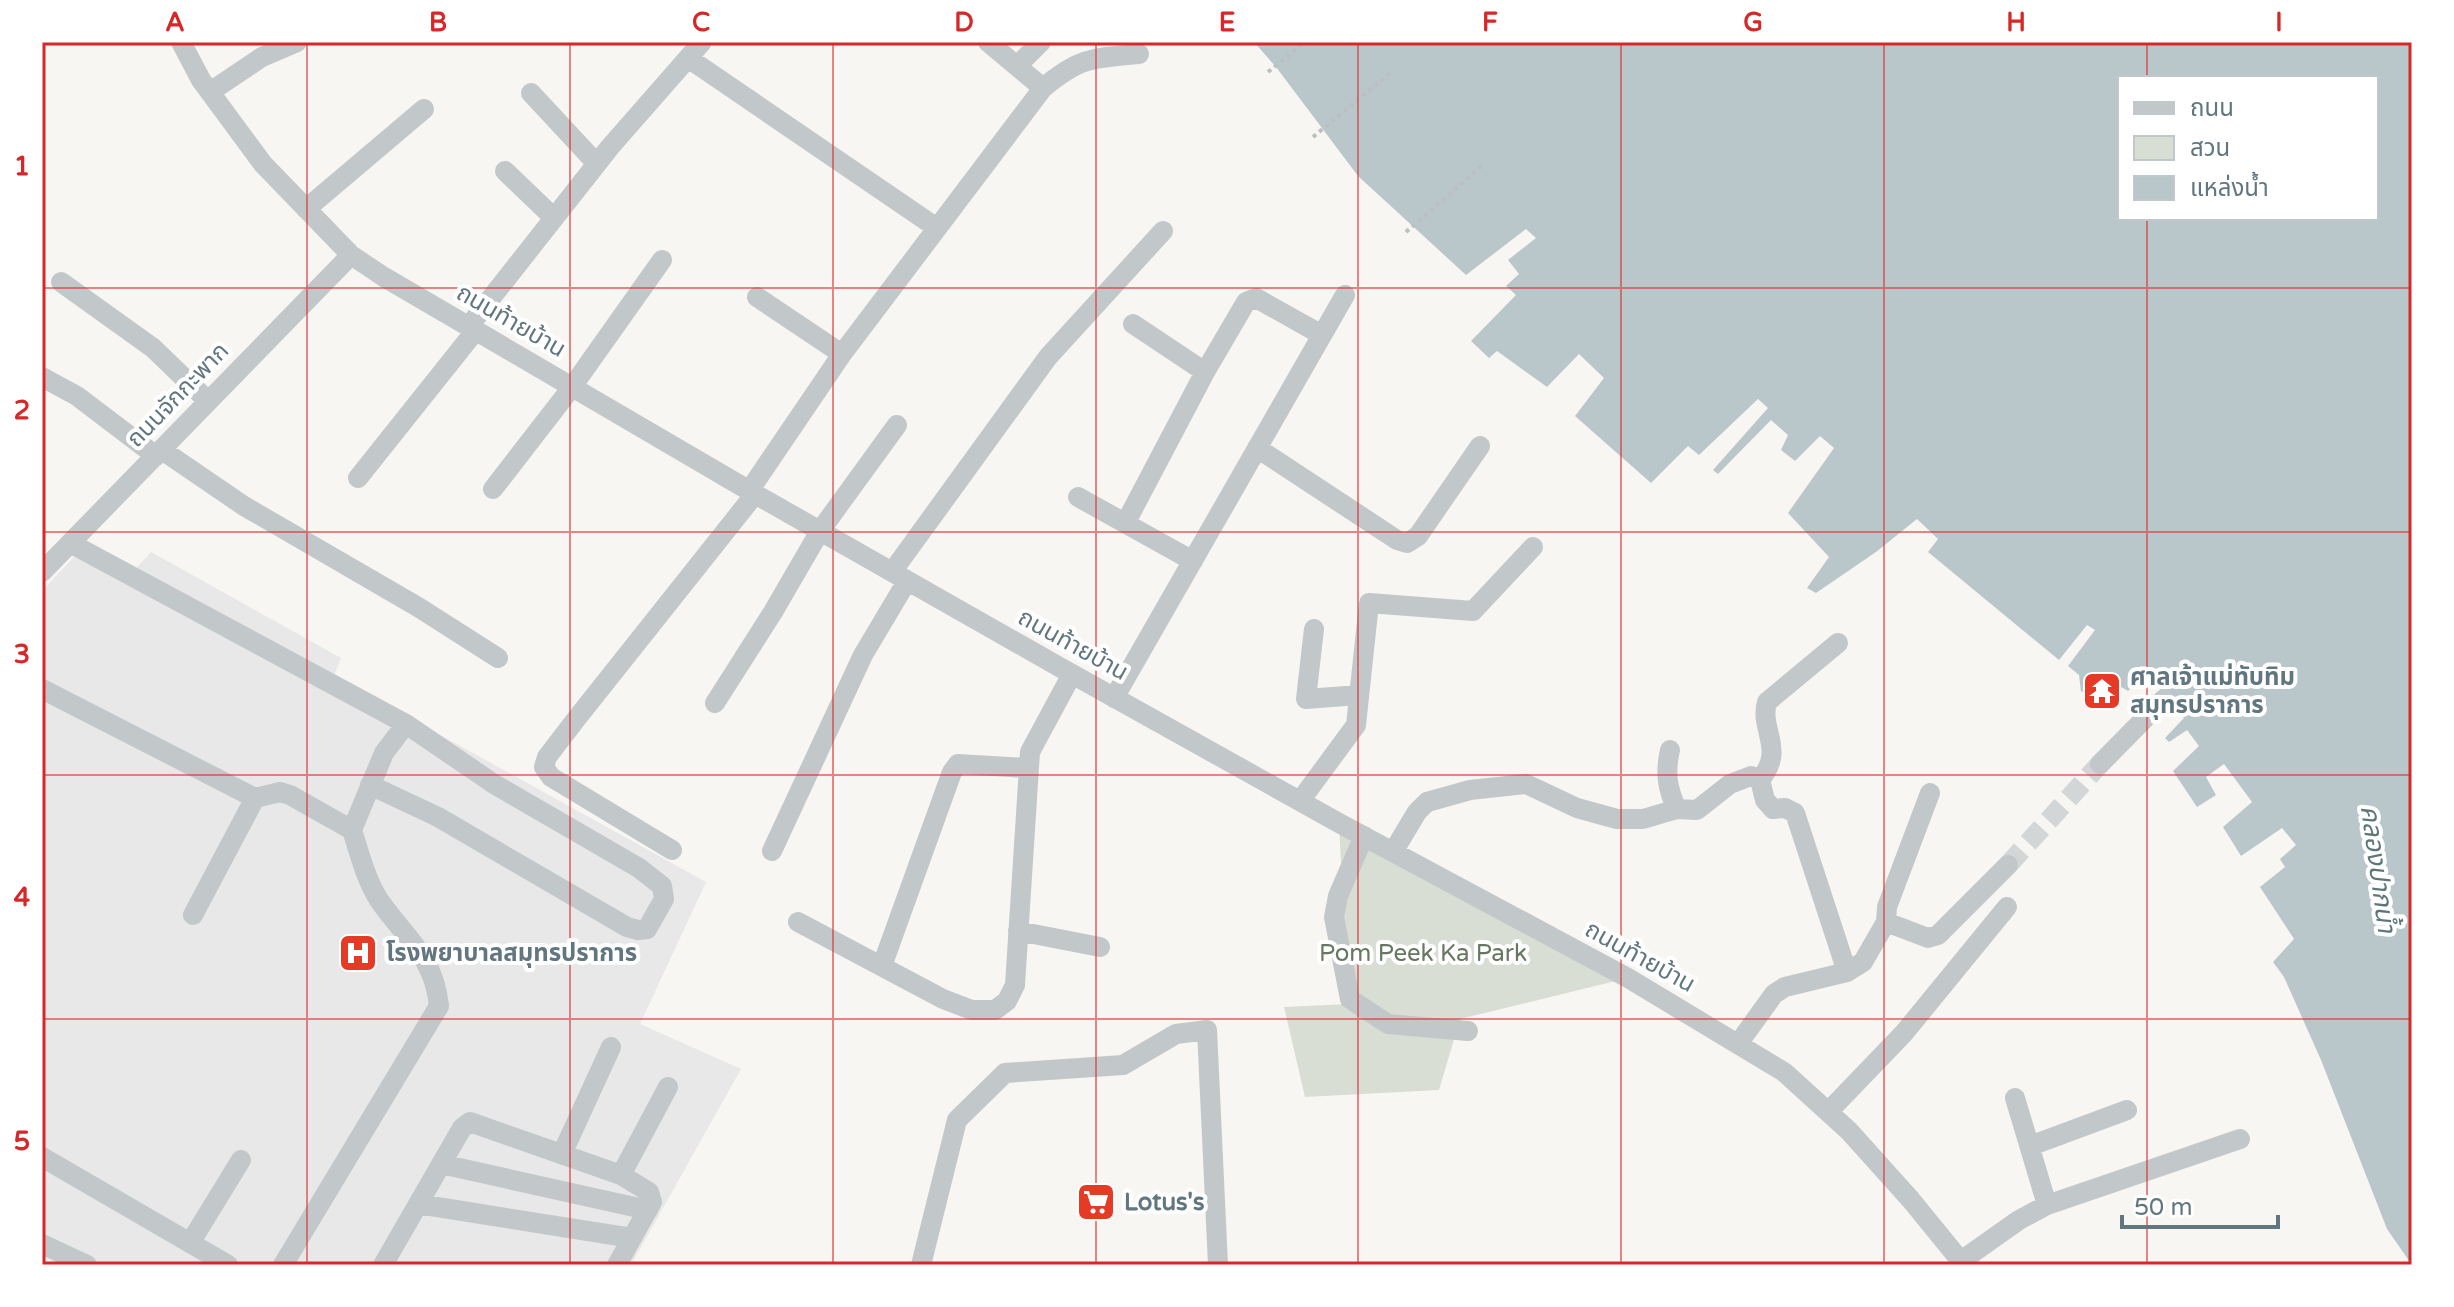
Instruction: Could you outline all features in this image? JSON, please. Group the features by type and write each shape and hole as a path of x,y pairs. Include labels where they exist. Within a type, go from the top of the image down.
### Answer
{"street":[{"name":"ถนนท้ายบ้าน","path":"181,42 194,69 263,164 351,255 820,531 1300,801 1628,978 1784,1072 1849,1131 1962,1263"},
{"path":"210,92 262,57 297,42"},
{"path":"358,478 554,218 702,42"},
{"path":"988,42 1043,88"},
{"path":"1017,66 1041,42"},
{"path":"672,850 551,777 544,767 547,757 752,492 842,354 1043,88 1063,71 1089,58 1139,54"},
{"path":"688,58 937,228"},
{"path":"531,93 597,164"},
{"path":"306,209 424,109"},
{"path":"505,171 554,218"},
{"path":"772,851 900,576 1048,357 1163,231"},
{"name":"ถนนจักกะพาก","path":"42,572 351,255"},
{"path":"493,489 572,387 662,260"},
{"path":"61,282 153,348 208,401"},
{"path":"1114,698 1345,295"},
{"path":"757,297 842,354"},
{"path":"1126,522 1205,372 1246,302 1256,298 1322,335"},
{"path":"1133,324 1205,372"},
{"path":"42,377 77,396 159,453 244,506 418,607 498,658"},
{"path":"715,703 820,531 897,425"},
{"path":"1257,448 1397,540 1407,543 1418,536 1480,446"},
{"path":"1078,497 1193,561"},
{"path":"70,543 406,724 494,784 659,882 665,895 646,929 627,927 438,817 370,785"},
{"path":"1300,801 1356,725 1369,603 1473,611 1533,547"},
{"path":"1314,629 1306,699 1359,695"},
{"path":"1760,780 1769,769 1772,754 1770,729 1764,713 1767,702 1838,643"},
{"path":"798,922 943,999 972,1010 995,1010 1007,1001 1015,985 1030,752 1072,674"},
{"path":"42,689 255,798 280,792 290,795 352,830 377,897 428,961 437,987 439,1006 283,1265"},
{"path":"2100,764 2164,699"},
{"path":"352,830 384,753 406,724"},
{"path":"1670,750 1666,766 1669,793 1677,809"},
{"path":"882,966 952,772 958,764 1028,768"},
{"path":"1393,852 1417,812 1427,802 1470,790 1526,784 1577,808 1617,819 1643,819 1677,809 1697,810 1730,784 1751,776 1760,780"},
{"path":"1760,780 1765,800 1773,809 1785,808 1795,813 1847,972"},
{"path":"1738,1044 1774,994 1785,987 1847,972 1863,962 1886,922 1887,907 1930,793"},
{"path":"193,915 255,798"},
{"path":"1364,836 1338,896 1334,917 1350,999 1388,1024 1468,1031"},
{"path":"1886,922 1928,938 1938,935 2008,865"},
{"path":"1828,1112 1904,1033 2007,907"},
{"path":"1018,931 1100,947"},
{"path":"921,1265 957,1120 1005,1073 1123,1065 1176,1034 1207,1030 1218,1265"},
{"path":"562,1154 611,1047"},
{"path":"621,1175 668,1087"},
{"path":"2015,1098 2047,1205"},
{"path":"2030,1146 2127,1110"},
{"path":"383,1265 462,1128 470,1122 621,1175 649,1192 652,1202 617,1265"},
{"path":"1962,1263 2019,1220 2047,1205 2240,1139"},
{"path":"42,1157 228,1265"},
{"path":"190,1243 241,1160"},
{"path":"441,1164 648,1210"},
{"path":"418,1204 632,1238"},
{"path":"42,1244 87,1265"}],"path":[{"path":"1268,72 1305,42"},
{"path":"1313,137 1390,73"},
{"path":"1406,232 1483,165"}],"shaded area":[{"name":"โรงพยาบาลสมุทรปราการ","path":"88,542 130,575 151,552 341,658 334,676 706,882 640,1024 741,1069 631,1265 58,1265 42,1256 42,591"}],"green space":[{"name":"Pom Peek Ka Park","path":"1339,823 1628,978 1460,1019 1439,1090 1305,1097 1284,1007 1348,1004"}],"water":[{"name":"คลองปากน้ำ","path":"1254,42 2412,42 2412,1265 2387,1229 2321,1060 2284,977 2273,962 2294,939 2260,887 2285,867 2280,859 2296,845 2282,828 2241,856 2223,827 2252,802 2224,764 2206,777 2216,795 2197,807 2173,771 2199,746 2187,730 2169,742 2165,738 2184,718 2147,674 2128,691 2106,678 2081,692 2079,675 2068,666 2095,630 2087,625 2059,660 1928,552 1938,539 1917,519 1816,593 1807,588 1829,557 1788,513 1834,448 1820,436 1795,461 1781,450 1788,435 1771,420 1718,474 1713,470 1768,408 1758,399 1699,455 1688,446 1651,483 1575,416 1604,378 1579,354 1547,387 1497,351 1489,358 1471,341 1516,295 1506,286 1519,274 1508,260 1536,238 1526,229 1466,275 1358,176"}],"tunnel":[{"path":"2008,865 2100,764"}],"place":[{"name":"ศาลเจ้าแม่ทับทิม สมุทรปราการ","path":"2102,691"},
{"name":"โรงพยาบาลสมุทรปราการ","path":"358,953"},
{"name":"Lotus's","path":"1096,1202"}]}
